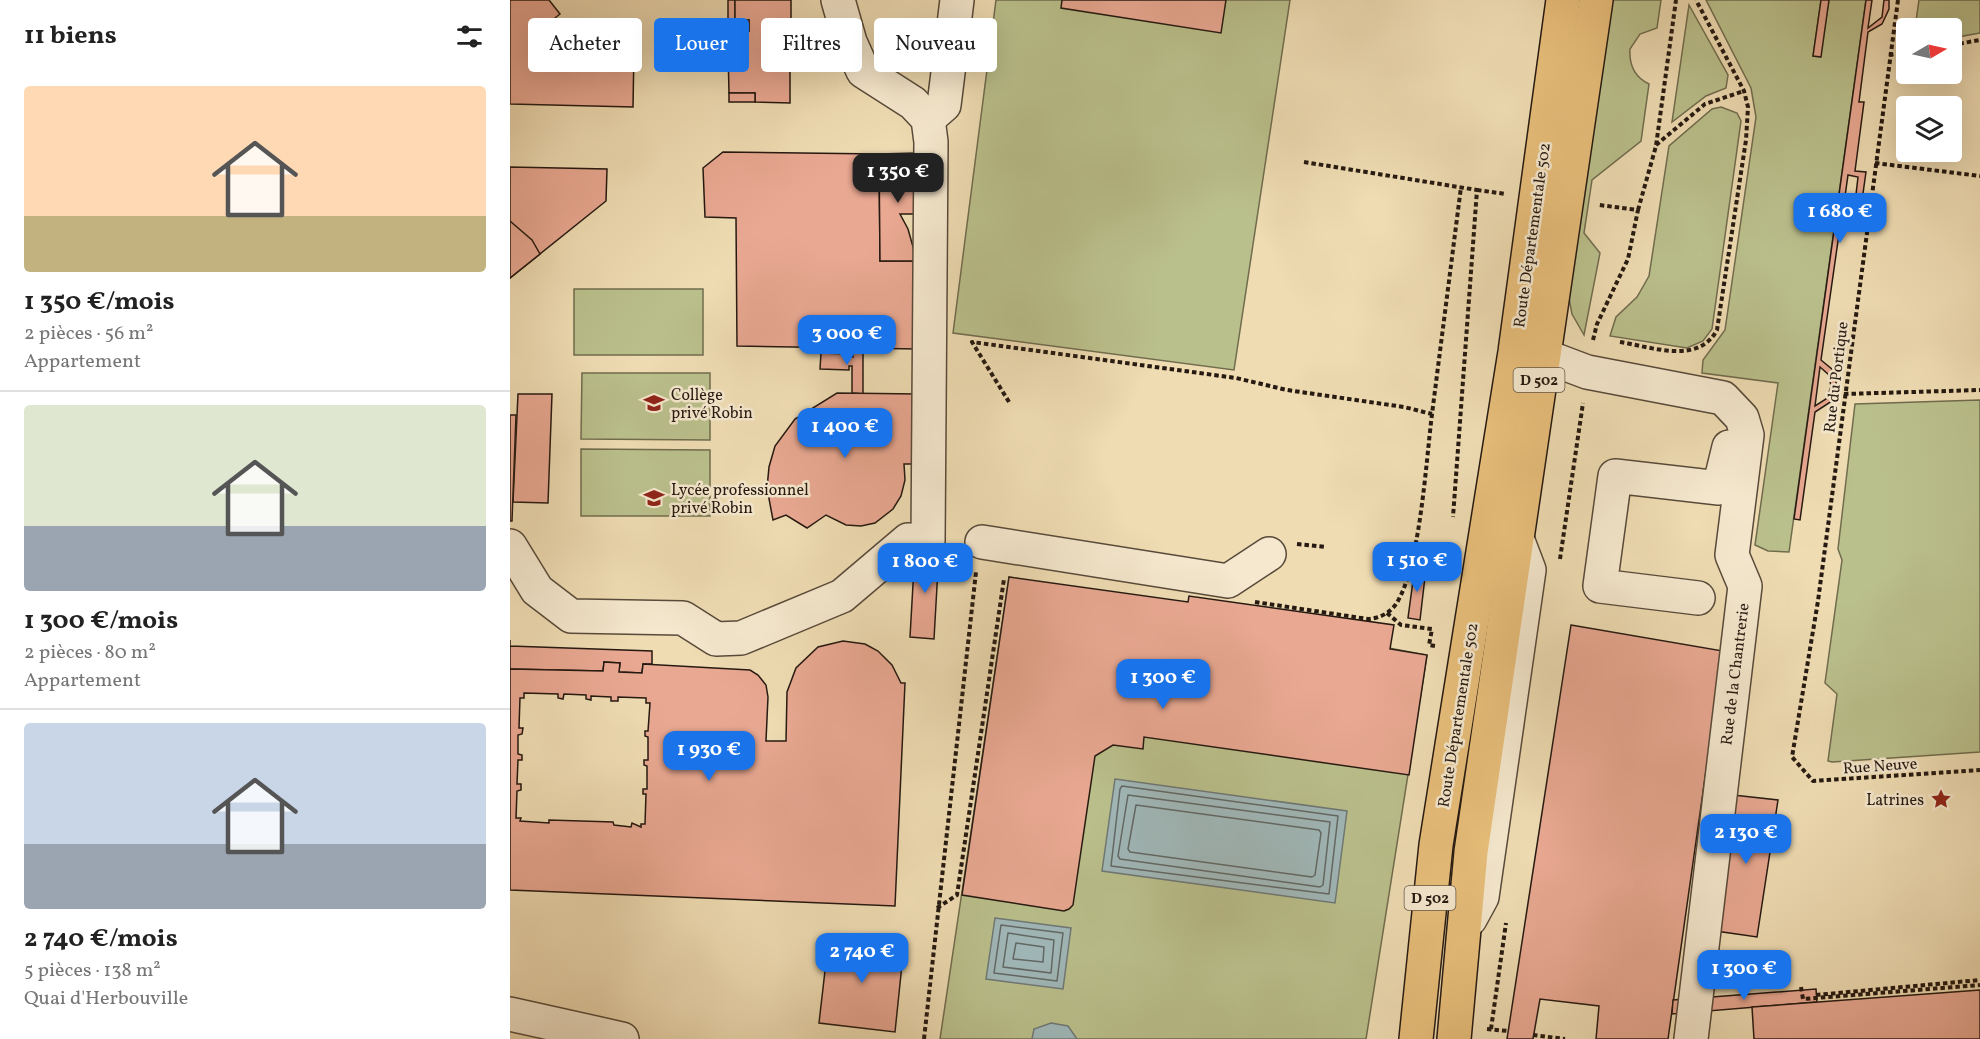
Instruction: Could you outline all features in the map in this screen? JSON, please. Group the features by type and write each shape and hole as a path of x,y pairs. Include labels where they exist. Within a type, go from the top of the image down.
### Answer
{"main road":[{"name":"Route Départementale 502","path":"1416,1039 1436,845 1515,351 1563,0"},
{"name":"Route Départementale 502","path":"1455,1032 1471,852 1542,355 1596,0"}],"street":[{"path":"510,546 537,590 571,616 683,618 716,639 741,638 842,596 908,540 928,541 932,142 928,118 913,103 863,71 850,42 838,0"},
{"path":"928,118 944,105 957,0"},
{"path":"1572,160 1568,85 1579,0"},
{"path":"1542,355 1587,372 1723,398 1742,418 1726,455 1719,488 1615,476 1600,586 1698,598"},
{"name":"Rue de la Chantrerie","path":"1693,1017 1745,586 1732,555 1746,453 1747,435 1742,418"},
{"path":"982,543 1228,581 1269,554"},
{"path":"510,1014 622,1039"}],"path":[{"path":"1597,324 1628,259 1638,210 1656,146 1676,0"},
{"path":"1617,342 1688,352 1704,347 1718,330 1747,131 1748,107 1744,91 1696,0"},
{"name":"Rue du Portique","path":"1792,758 1818,601 1898,0"},
{"path":"1962,43 1980,40"},
{"path":"1889,55 1896,54"},
{"path":"1656,146 1706,104 1744,91"},
{"path":"1304,162 1514,196"},
{"path":"1875,163 1980,176"},
{"path":"1009,402 972,342 1236,378 1287,390 1404,406 1432,414 1461,187"},
{"path":"1452,529 1477,190"},
{"path":"1588,204 1638,210"},
{"path":"1594,339 1605,340"},
{"path":"1844,394 1980,390"},
{"path":"924,1039 937,909 982,543"},
{"path":"937,909 957,895 1004,578"},
{"path":"1387,613 1401,625 1432,629 1429,645"},
{"name":"Rue Neuve","path":"1792,758 1813,781 1980,770"},
{"path":"1816,995 1980,980"},
{"path":"1802,987 1803,999 1980,985"},
{"path":"1455,1032 1508,1031"},
{"path":"1533,1035 1565,1039"}],"green space":[{"path":"996,0 1290,0 1234,370 953,333 987,72 997,72 997,18 994,18"},
{"path":"1611,0 1661,0 1657,28 1640,34 1630,49 1633,70 1649,84 1641,141 1592,180 1584,233 1600,253 1584,335 1572,314 1567,288"},
{"path":"1706,0 1821,0 1813,56 1820,57 1829,0 1866,0 1789,552 1768,551 1755,545 1778,383 1702,373 1703,360 1725,330 1756,117 1751,88"},
{"path":"1919,0 1980,0 1980,33 1962,36 1962,18 1916,18"},
{"path":"1689,5 1728,75 1726,88 1706,96 1672,122"},
{"path":"1721,107 1737,113 1741,121 1712,329 1703,341 1687,348 1610,336 1616,317 1637,297 1649,276 1669,146 1712,109"},
{"path":"574,289 703,289 703,355 574,355"},
{"path":"582,373 710,373 710,440 581,439"},
{"path":"1980,400 1980,752 1828,761 1837,694 1825,683 1842,560 1838,549 1855,404"},
{"path":"581,449 710,450 710,516 581,516"},
{"path":"1009,577 1427,655 1366,1039 940,1039"}],"water":[{"path":"1115,779 1347,811 1335,903 1102,871"},
{"path":"995,918 1071,928 1063,989 986,979"},
{"path":"1051,1023 1068,1026 1077,1039 1032,1039 1034,1029"}],"building":[{"path":"510,0 549,0 560,14 555,18 528,18 528,72 634,72 633,107 510,104"},
{"path":"728,0 735,0 735,18 728,18"},
{"path":"735,0 791,0 791,18 761,18 761,72 790,72 790,103 755,102 755,93 729,93 729,72 749,72 749,18 735,18"},
{"path":"1062,0 1226,0 1221,33 1061,8"},
{"path":"1821,0 1829,0 1821,57 1813,56"},
{"path":"1866,0 1872,0 1868,28 1882,17 1884,0 1889,0 1889,9 1882,24 1868,32 1859,102 1864,102 1855,171 1866,172 1858,229 1840,227 1821,360 1833,370 1837,386 1832,401 1815,412 1800,520 1794,519","holes":["1848,175 1858,177 1853,220 1842,218","1820,367 1829,375 1831,387 1826,399 1815,406"]},
{"path":"729,93 755,93 755,102 729,102"},
{"path":"723,152 879,154 880,261 917,261 918,349 737,346 736,218 705,217 703,168"},
{"path":"918,153 920,214 900,214 908,229 917,261 880,261 879,154"},
{"path":"510,167 607,169 606,201 510,278"},
{"path":"510,221 532,240 540,254 510,278"},
{"path":"852,348 863,349 863,394 852,393 852,366 849,366 849,370 820,369 821,353 849,354 849,357 853,357"},
{"path":"837,393 918,394 918,464 904,464 905,480 901,496 893,509 875,523 861,526 846,525 826,515 807,528 786,515 773,520 767,488 769,467 775,446 795,419"},
{"path":"518,394 552,394 548,503 513,502"},
{"path":"510,415 516,415 512,521 510,521"},
{"path":"915,549 939,551 934,639 910,637"},
{"path":"1415,566 1426,568 1420,620 1408,618"},
{"path":"1009,577 1188,602 1189,596 1394,625 1390,649 1427,655 1409,775 1144,737 1143,749 1113,745 1095,756 1073,905 1069,909 1064,911 962,895"},
{"path":"1571,625 1723,651 1668,1039 1596,1039 1599,1006 1540,999 1533,1039 1507,1039"},
{"path":"843,641 865,644 878,651 892,665 901,683 905,683 895,906 510,890 510,669 603,671 604,662 620,663 619,672 642,673 643,664 750,670 758,675 766,685 768,697 766,741 786,741 787,692 796,668 818,647","holes":["524,693 558,694 558,698 563,699 564,694 586,695 586,699 591,700 591,696 611,697 611,701 618,701 618,697 646,698 646,703 650,703 648,731 645,731 645,736 648,737 648,760 644,760 644,765 647,766 647,789 643,789 643,794 646,794 645,824 641,824 641,827 632,823 631,827 614,825 613,822 549,820 549,823 520,821 521,818 516,818 517,791 521,790 521,784 517,784 518,760 522,760 522,755 518,754 518,735 522,734 523,728 519,728 520,698 524,698"]},
{"path":"510,646 652,651 652,664 643,664 642,673 619,672 620,663 604,662 603,671 510,669"},
{"path":"1733,795 1778,800 1757,937 1716,931"},
{"path":"829,936 904,945 895,1032 819,1023"},
{"path":"1816,989 1817,1002 1672,1014 1673,1000"},
{"path":"1980,990 1980,1039 1754,1039 1752,1007"}],"place":[{"name":"Collège privé Robin","path":"654,403"},
{"name":"Lycée professionnel privé Robin","path":"654,498"},
{"name":"Latrines","path":"1941,799"}]}
